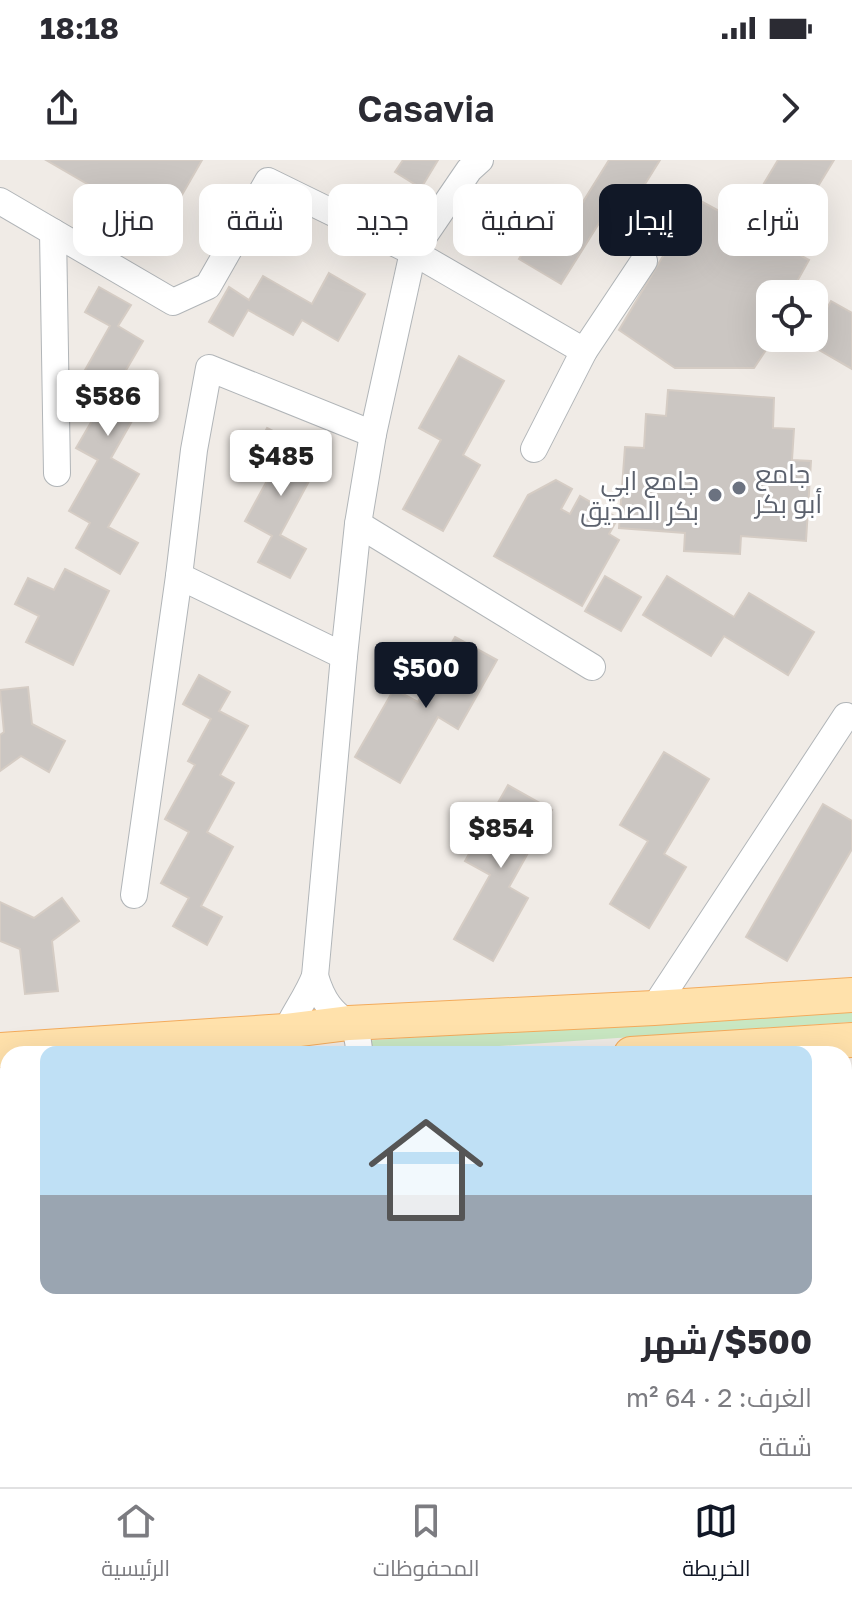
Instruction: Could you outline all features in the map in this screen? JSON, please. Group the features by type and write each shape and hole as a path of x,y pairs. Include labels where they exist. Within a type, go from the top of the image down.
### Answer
{"main road":[{"path":"141,1046 354,1038 654,1008 852,995"},
{"path":"757,1046 852,1040"}],"street":[{"path":"437,217 469,170 480,160"},
{"path":"0,201 173,302 208,286 271,170 328,203"},
{"path":"53,232 57,473"},
{"path":"282,1042 315,976 358,524 373,434 412,256"},
{"path":"420,256 584,351"},
{"path":"534,449 584,351 644,261"},
{"path":"134,895 194,450 209,368 373,434"},
{"path":"358,524 592,667"},
{"path":"179,576 344,656"},
{"path":"654,1008 840,743 846,716"},
{"path":"315,976 327,1004 354,1038"}],"green space":[{"path":"852,1008 852,1022 500,1046 361,1046 361,1041"}],"building":[{"path":"46,160 202,160 183,193 183,184 87,184"},
{"path":"403,160 438,160 423,184 414,184 395,172"},
{"path":"609,160 660,160 645,184 599,184 599,223 583,249 583,202"},
{"path":"778,160 834,160 819,184 764,184"},
{"path":"702,202 718,210 718,256 802,256 809,260 798,280 756,280 756,352 765,352 754,368 675,368 619,330 663,256 702,256"},
{"path":"521,256 578,256 561,284 519,259"},
{"path":"329,273 365,294 338,341 302,320 293,335 248,310 233,336 209,322 229,287 249,300 263,276 312,304"},
{"path":"99,287 131,305 118,326 143,341 115,389 141,405 111,458 139,474 108,527 138,543 120,574 76,548 90,523 69,511 98,460 76,448 107,395 80,379 110,326 85,312"},
{"path":"831,301 852,313 852,369 823,352 828,352 828,306"},
{"path":"459,356 504,381 463,455 480,465 443,531 403,509 441,440 419,428"},
{"name":"جامع ابي بكر الصديق","path":"668,390 774,398 773,428 794,429 792,460 811,461 806,541 741,536 740,554 684,551 685,533 619,528 625,447 644,448 646,414 666,416"},
{"path":"267,428 322,457 280,535 306,549 290,578 258,562 272,536 245,521 275,466 253,455"},
{"path":"556,480 572,489 561,509 570,514 580,496 618,518 609,534 619,540 582,606 494,556 528,495"},
{"path":"65,569 109,591 73,665 26,642 39,616 15,604 28,578 54,590"},
{"path":"605,576 641,597 621,631 585,611"},
{"path":"667,576 734,617 749,593 814,632 788,675 724,636 711,656 643,615"},
{"path":"455,637 497,660 458,729 438,717 400,783 355,757 394,689 418,702"},
{"path":"199,675 230,692 219,711 248,726 220,775 234,783 207,832 233,847 201,906 222,917 207,945 173,926 189,898 161,883 189,832 165,819 195,765 188,761 211,719 183,704"},
{"path":"28,687 32,724 65,741 49,772 21,756 0,771 0,735 4,732 0,690"},
{"path":"664,752 709,779 664,854 686,867 649,928 610,904 648,841 620,825"},
{"path":"508,785 552,810 509,887 528,898 493,961 454,939 490,875 465,861"},
{"path":"823,804 852,821 852,849 787,961 746,937"},
{"path":"62,898 79,921 52,941 58,991 25,994 20,949 0,941 0,902 34,918"}],"place":[{"name":"جامع أبو بكر","path":"739,488"},
{"name":"جامع ابي بكر الصديق","path":"715,495"}]}
